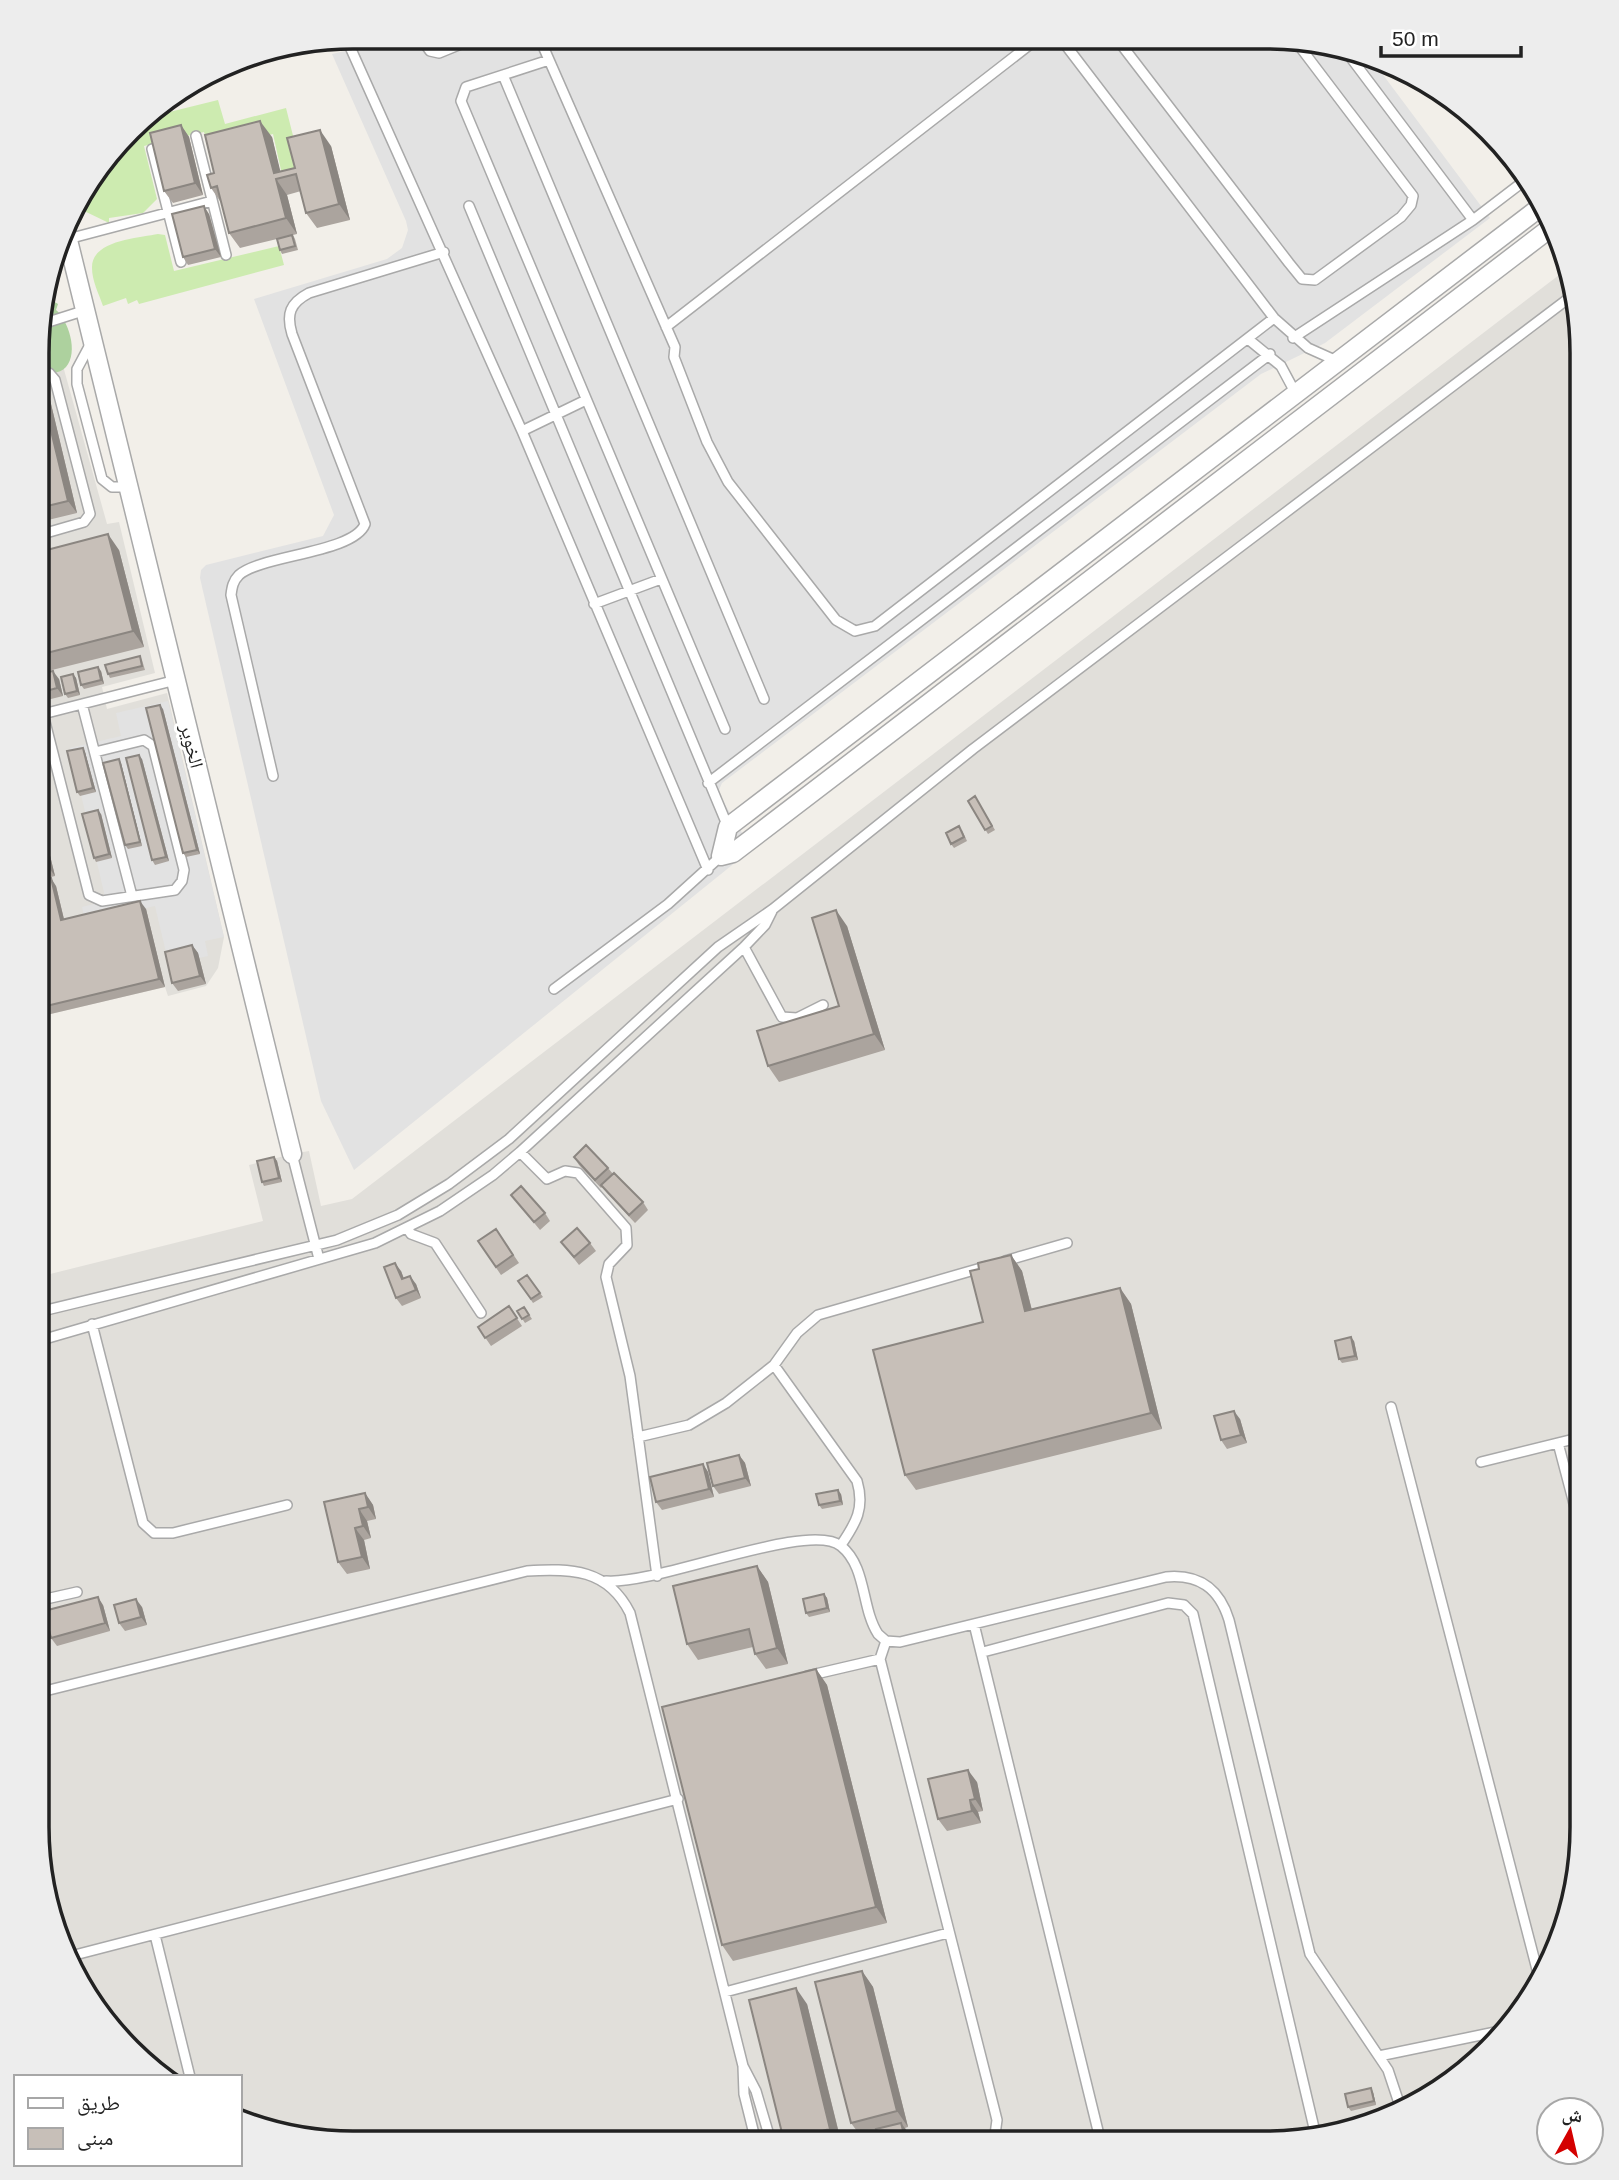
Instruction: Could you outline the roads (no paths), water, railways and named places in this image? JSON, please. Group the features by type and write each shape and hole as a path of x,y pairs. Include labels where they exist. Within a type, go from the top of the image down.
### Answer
{"street":[{"path":"1535,211 728,828 720,856 733,853 1545,232"},
{"name":"الخوير","path":"69,244 292,1154"},
{"path":"1333,366 1341,389"}],"lane":[{"path":"351,49 523,431 708,870"},
{"path":"429,49 439,53 449,49"},
{"path":"544,49 675,347 674,357 706,442 729,482 836,620 855,631 875,626 1274,318"},
{"path":"666,327 1024,49"},
{"path":"1069,49 1274,318 1293,338 1323,356 1333,366"},
{"path":"1125,49 1289,264 1302,279 1315,280 1401,216 1411,205 1413,195 1303,52"},
{"path":"549,60 466,87 461,101 725,729"},
{"path":"1354,62 1473,220"},
{"path":"503,75 764,699"},
{"path":"196,136 226,255"},
{"path":"152,149 181,262"},
{"path":"1293,338 1473,220 1519,185"},
{"path":"73,235 169,214 212,201"},
{"path":"469,206 728,828"},
{"path":"273,776 231,595 232,584 239,575 249,569 314,551 357,534 365,524 288,323 290,310 297,299 309,293 444,252"},
{"path":"49,1309 358,1233 398,1214 485,1159 718,947 773,909 973,749 1565,301"},
{"path":"51,321 86,310"},
{"path":"1248,339 1270,354 1281,366 1296,395"},
{"path":"93,340 80,362 77,384 102,479 112,487 130,487"},
{"path":"708,783 1270,354"},
{"path":"49,373 55,380 90,514 83,522 49,532"},
{"path":"523,431 586,400"},
{"path":"594,604 661,579"},
{"path":"49,712 176,680"},
{"path":"82,704 132,896"},
{"path":"49,745 86,890 98,900 170,892 179,886 184,876 155,749 144,740 94,752"},
{"path":"554,989 708,870 720,856"},
{"path":"49,1338 361,1248 407,1228 460,1198 520,1152 744,947 765,925 773,909"},
{"path":"744,947 782,1017 797,1018 823,1005"},
{"path":"520,1152 547,1179 565,1171 578,1173 626,1228 627,1245 609,1264 606,1277 624,1345 657,1576"},
{"name":"الخوير","path":"292,1154 319,1259"},
{"path":"407,1228 414,1236 435,1243 481,1312"},
{"path":"638,1437 672,1431 708,1415 774,1365 797,1333 832,1309 1067,1243"},
{"path":"92,1324 142,1523 154,1533 173,1532 287,1505"},
{"path":"774,1365 857,1481 861,1500 858,1521 841,1545"},
{"path":"1391,1407 1536,1966"},
{"path":"1481,1462 1570,1440"},
{"path":"1558,1443 1570,1488"},
{"path":"49,1690 527,1571 563,1569 606,1581 657,1576 796,1540 819,1539 841,1545 858,1572 874,1629 886,1641 906,1641 1166,1577 1183,1575 1200,1580 1214,1590 1224,1604 1229,1620 1310,1954 1393,2078 1399,2100"},
{"path":"606,1581 622,1598 630,1613 743,2066 744,2094 753,2131"},
{"path":"49,1598 77,1592"},
{"path":"983,1652 1168,1604 1184,1605 1193,1615 1314,2127"},
{"path":"974,1624 1098,2131"},
{"path":"886,1641 880,1659 997,2120 996,2131"},
{"path":"801,1678 880,1659"},
{"path":"655,1711 668,1708"},
{"path":"77,1954 678,1799"},
{"path":"724,1992 948,1933"},
{"path":"155,1935 190,2075"},
{"path":"1379,2056 1489,2033"},
{"path":"743,2066 756,2091 768,2131"}]}
